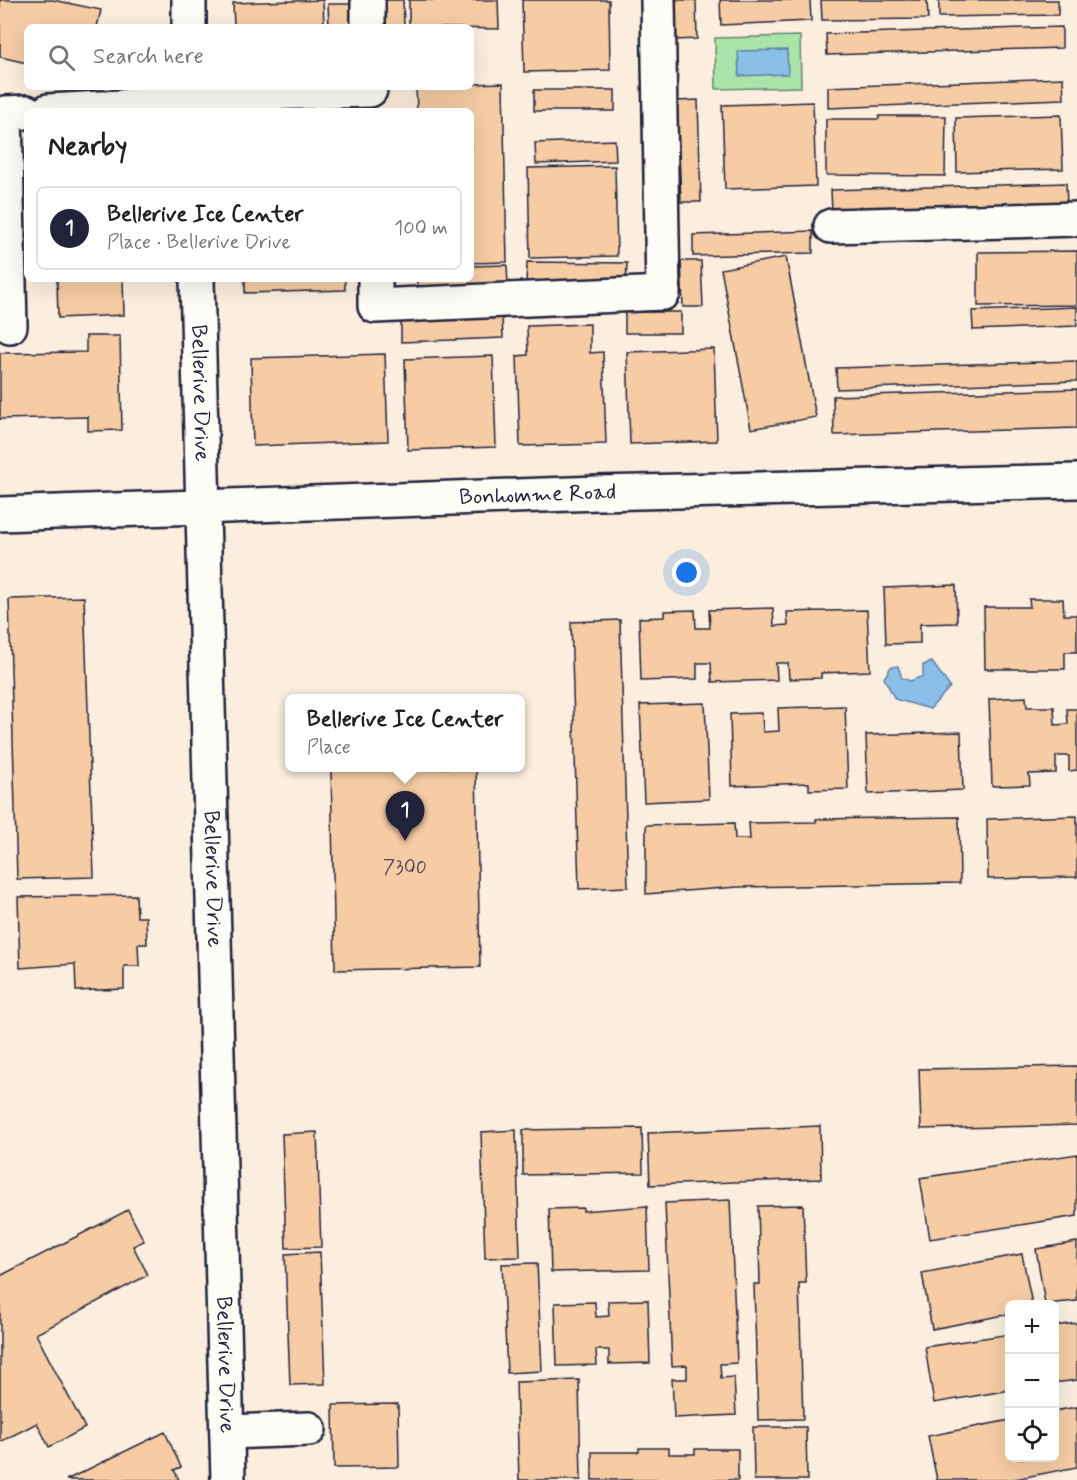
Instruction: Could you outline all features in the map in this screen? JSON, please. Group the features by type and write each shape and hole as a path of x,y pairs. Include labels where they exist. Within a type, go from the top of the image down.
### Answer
{"street":[{"path":"189,0 189,24"},
{"path":"368,0 369,24"},
{"path":"375,282 375,306 663,293 658,0"},
{"path":"103,108 191,98 370,96"},
{"path":"10,326 5,113 24,112"},
{"path":"831,226 1077,219"},
{"name":"Bellerive Drive","path":"197,282 228,1480"},
{"name":"Bonhomme Road","path":"0,514 598,493 1077,481"},
{"path":"227,1432 309,1429"}],"green space":[{"path":"800,36 801,87 716,89 715,38"}],"water":[{"path":"787,50 788,74 739,76 738,51"},
{"path":"932,662 950,687 930,709 895,699 884,678 891,667 898,666 902,678 910,681 923,676 923,665"}],"building":[{"path":"0,0 53,0 101,10 98,24 24,24 24,62 0,57"},
{"path":"323,0 324,24 234,24 233,3"},
{"path":"382,0 403,0 404,24 383,24"},
{"path":"409,0 498,0 499,29 474,28 474,24 409,24"},
{"path":"522,0 609,0 610,70 524,72"},
{"path":"674,0 696,0 697,39 675,40"},
{"path":"720,0 810,0 811,21 721,25"},
{"path":"821,0 927,0 928,19 822,20"},
{"path":"939,0 1058,0 1058,15 939,17"},
{"path":"328,4 351,4 351,24 329,24"},
{"path":"1062,27 1062,48 827,55 826,34"},
{"path":"1063,78 1064,99 828,108 828,87"},
{"path":"503,83 507,262 474,263 474,108 417,108 416,90 474,90 474,84"},
{"path":"534,90 615,90 615,111 534,111"},
{"path":"698,100 701,202 681,202 677,101"},
{"path":"813,102 816,186 725,189 722,105"},
{"path":"1061,115 1063,169 957,172 956,118"},
{"path":"879,116 946,116 945,176 826,175 826,119 879,119"},
{"path":"615,140 616,161 536,164 535,143"},
{"path":"615,166 617,256 530,258 528,168"},
{"path":"1066,183 1067,205 832,212 831,190"},
{"path":"813,231 813,253 693,256 693,235"},
{"path":"1077,251 1077,305 978,306 978,252"},
{"path":"786,257 816,417 751,429 721,269"},
{"path":"681,261 701,261 703,307 683,307"},
{"path":"527,262 627,263 626,284 526,283"},
{"path":"507,265 508,286 417,289 417,282 474,282 474,266"},
{"path":"57,282 123,282 124,315 58,318"},
{"path":"245,282 345,282 345,290 245,293"},
{"path":"1077,307 1077,326 973,330 972,311"},
{"path":"625,312 681,312 681,333 625,333"},
{"path":"502,317 503,338 401,342 401,321"},
{"path":"590,324 590,353 603,352 606,444 520,446 517,356 528,355 527,326"},
{"path":"86,336 120,336 122,430 88,431 88,417 0,419 0,353 86,352"},
{"path":"714,349 717,441 630,444 627,352"},
{"path":"385,354 388,441 253,446 251,358"},
{"path":"493,356 496,447 408,450 405,359"},
{"path":"1077,361 1077,381 837,389 836,368"},
{"path":"1077,389 1077,428 834,435 833,396"},
{"path":"956,585 957,623 920,624 920,643 886,644 884,588"},
{"path":"84,597 94,877 17,879 9,599"},
{"path":"1029,599 1063,599 1064,615 1077,615 1077,652 1065,652 1065,669 985,669 984,607 1030,607"},
{"path":"773,608 774,626 788,625 787,612 867,610 870,671 821,673 821,678 789,679 788,663 776,663 777,680 712,682 711,663 697,663 697,679 641,681 639,618 664,617 664,611 695,610 696,628 710,628 709,610"},
{"path":"620,620 628,887 579,889 571,622"},
{"path":"1026,697 1027,707 1054,707 1055,725 1068,724 1067,709 1077,709 1077,770 1069,771 1069,756 1056,756 1056,773 1029,774 1030,785 992,786 989,699"},
{"path":"705,703 709,799 644,802 640,705"},
{"path":"845,706 848,789 809,790 809,783 732,786 730,714 762,713 763,732 779,731 778,708"},
{"path":"961,732 963,790 868,794 866,735"},
{"path":"331,772 476,772 480,967 335,970"},
{"path":"1077,816 1077,877 988,879 987,819"},
{"path":"959,817 960,883 738,887 646,894 646,825 734,823 735,839 750,839 749,823 816,822 816,819"},
{"path":"136,895 137,917 146,917 147,944 138,944 139,966 124,966 124,989 76,991 75,964 20,968 18,897"},
{"path":"1077,1066 1077,1125 921,1129 919,1069"},
{"path":"820,1126 821,1179 650,1185 648,1133"},
{"path":"642,1128 643,1173 523,1175 523,1130"},
{"path":"516,1130 520,1257 485,1258 481,1132"},
{"path":"317,1132 321,1247 286,1248 282,1134"},
{"path":"1077,1154 1077,1216 930,1239 920,1178"},
{"path":"730,1200 737,1363 720,1364 721,1378 734,1377 736,1415 674,1418 672,1379 687,1379 687,1365 672,1366 665,1203"},
{"path":"803,1205 806,1283 799,1283 803,1419 758,1420 754,1284 760,1284 758,1206"},
{"path":"647,1206 649,1270 551,1272 549,1209 583,1208 583,1211"},
{"path":"128,1210 144,1241 133,1246 148,1275 36,1334 85,1428 49,1447 37,1423 0,1442 0,1276"},
{"path":"1077,1242 1077,1301 1059,1303 1059,1300 1044,1300 1036,1249"},
{"path":"320,1252 325,1384 290,1385 285,1254"},
{"path":"1022,1254 1031,1300 1005,1300 1005,1315 932,1329 922,1273"},
{"path":"537,1263 542,1371 507,1373 502,1264"},
{"path":"648,1300 650,1363 609,1364 609,1350 596,1350 597,1365 557,1366 555,1303 595,1302 596,1317 609,1316 608,1301"},
{"path":"1077,1323 1077,1380 1059,1382 1059,1325"},
{"path":"1005,1335 1005,1391 934,1403 925,1347"},
{"path":"579,1380 581,1480 519,1480 516,1382"},
{"path":"398,1404 399,1467 334,1468 333,1405"},
{"path":"1077,1407 1077,1467 1010,1480 937,1480 928,1436 1005,1421 1005,1462 1059,1462 1059,1410"},
{"path":"753,1427 806,1427 807,1480 754,1480"},
{"path":"165,1432 181,1467 174,1470 179,1480 66,1480"},
{"path":"639,1448 669,1448 669,1454 695,1454 695,1449 738,1449 738,1480 592,1480 592,1452 639,1452"}],"place":[{"name":"Bellerive Ice Center","path":"405,841"}]}
